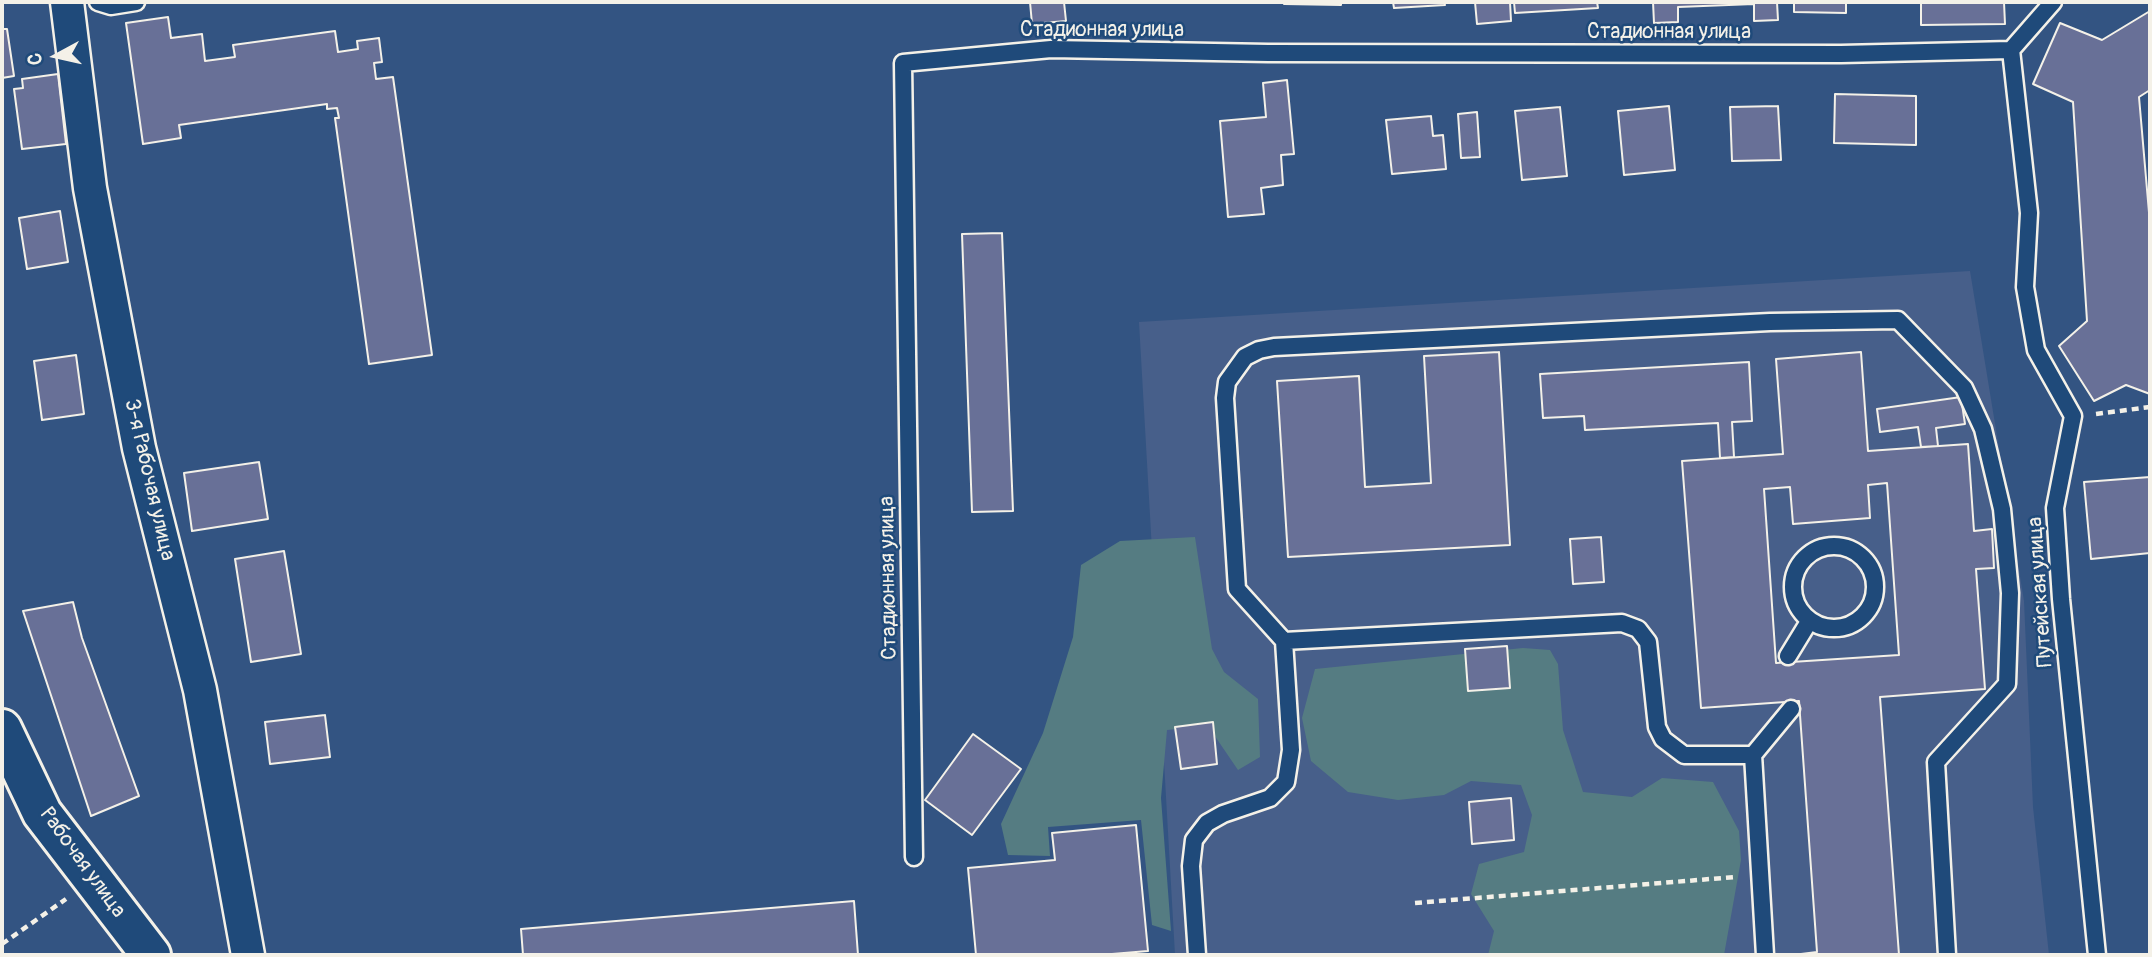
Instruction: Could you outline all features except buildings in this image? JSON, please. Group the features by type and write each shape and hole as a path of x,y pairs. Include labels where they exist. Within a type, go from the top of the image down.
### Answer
{"street":[{"name":"3-я Рабочая улица","path":"67,2 90,188 139,448 200,690 248,955"},
{"name":"Рабочая улица","path":"2,729 42,813 151,955"}],"lane":[{"path":"98,2 111,6 136,2"},
{"path":"2053,2 2011,50 2029,213 2025,287 2036,350 2073,416"},
{"name":"Стадионная улица","path":"914,857 903,63 1051,49 1268,54 1841,54 2011,50"},
{"path":"1197,955 1191,866 1194,840 1206,823 1223,814 1270,798 1286,782 1291,750 1284,641 1237,589 1225,398 1227,382 1245,357 1259,350 1275,347 1770,322 1898,320 1964,388 1983,429 2002,509 2010,593 2007,684 1936,762 1947,955"},
{"name":"Путейская улица","path":"2073,416 2055,508 2060,599 2097,955"},
{"path":"1826,547 1853,551 1871,570 1875,583 1869,609 1849,626 1822,626 1810,620 1795,599 1796,572 1804,560 1826,547"},
{"path":"1788,656 1810,620"},
{"path":"1284,641 1631,625 1638,629 1648,642 1657,727 1672,749 1698,758 1753,755"},
{"path":"1765,955 1753,755 1791,709"}],"path":[{"path":"2073,416 2150,407"},
{"path":"1415,903 1760,875"},
{"path":"2,944 92,880"}],"shaded area":[{"path":"1970,271 2024,601 2033,807 2049,955 1175,955 1139,322"}],"green space":[{"path":"1195,537 1212,649 1224,672 1258,699 1260,757 1238,770 1208,726 1167,730 1161,798 1171,931 1152,925 1141,820 1048,827 1050,856 1008,855 1001,824 1043,733 1073,637 1081,565 1120,541"},
{"path":"1523,648 1550,650 1558,664 1563,730 1583,792 1632,797 1662,778 1713,782 1739,831 1741,860 1724,955 1488,955 1494,931 1471,894 1479,864 1524,852 1532,815 1521,785 1471,781 1444,795 1398,800 1348,792 1311,761 1302,718 1315,669"}]}
